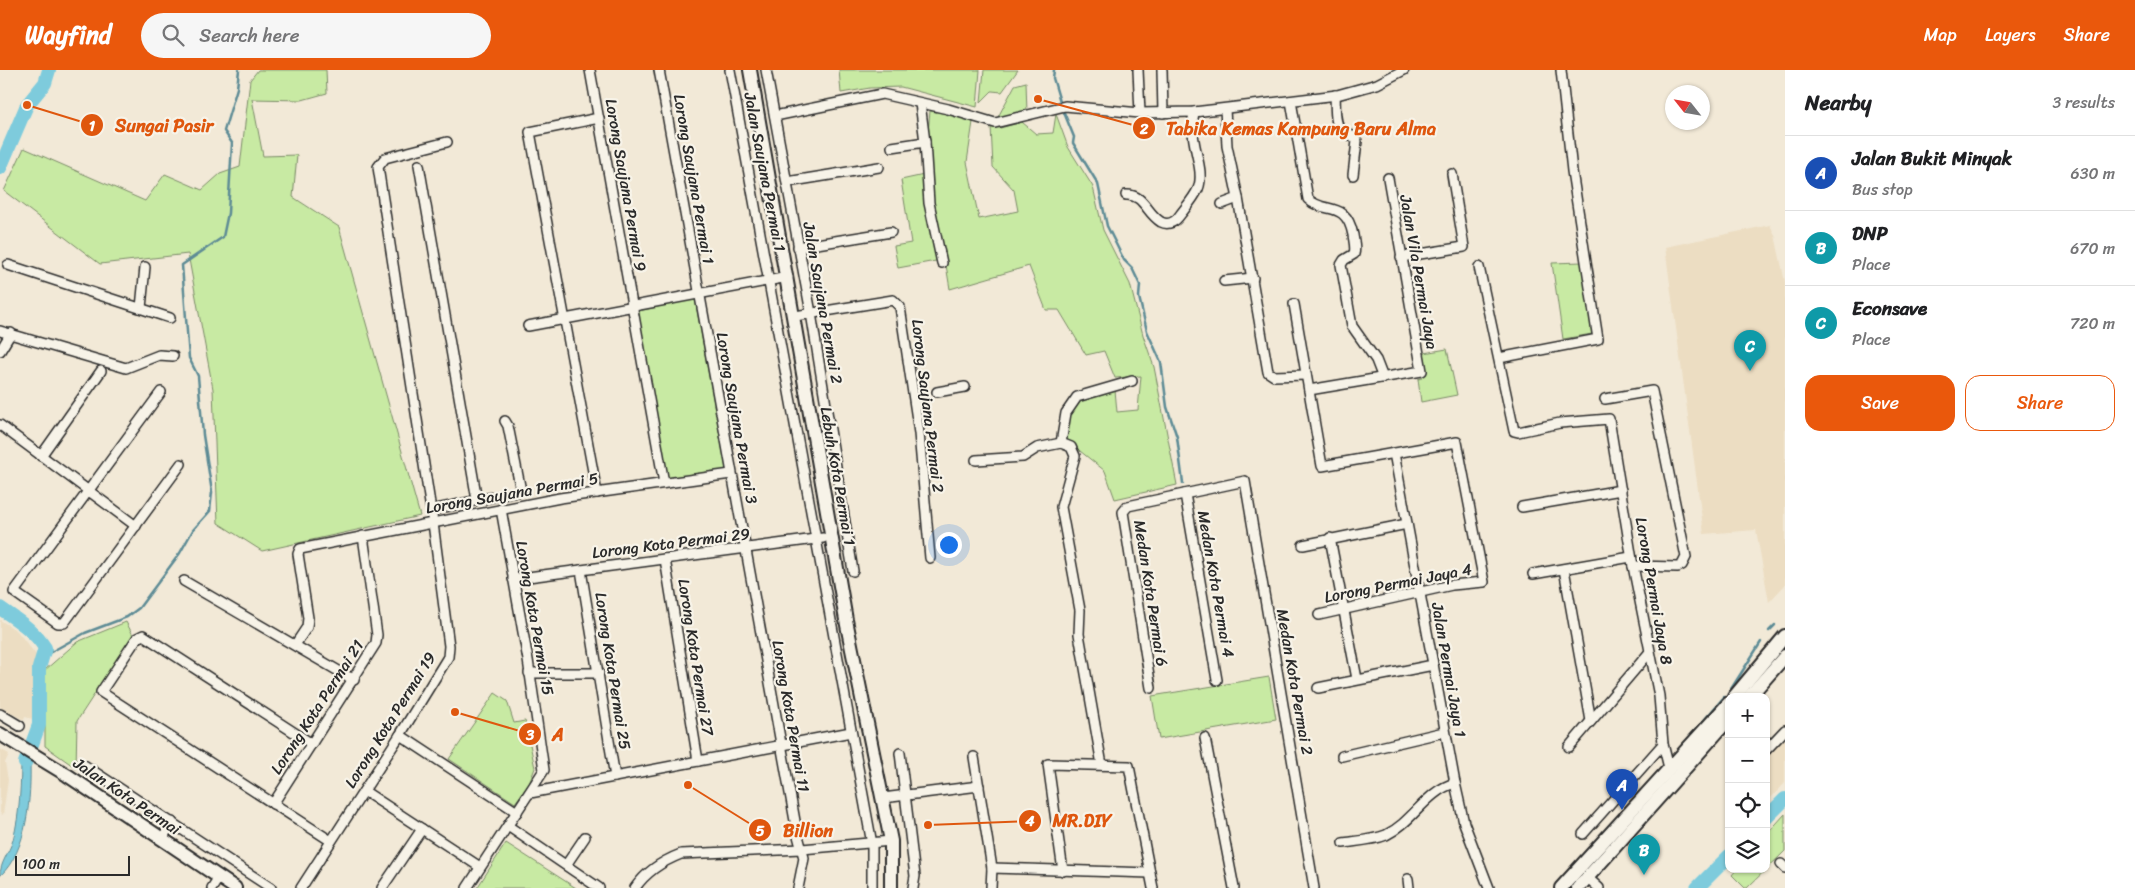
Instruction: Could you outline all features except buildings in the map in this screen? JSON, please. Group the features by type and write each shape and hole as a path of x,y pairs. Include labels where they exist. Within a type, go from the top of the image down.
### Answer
{"main road":[{"name":"Lebuh Kota Permai 1","path":"750,70 795,316 846,620 891,841 890,888"},
{"path":"1737,693 1785,636"},
{"path":"1753,693 1784,659"},
{"path":"1562,888 1725,707"},
{"path":"1578,888 1725,724"},
{"name":"Jalan Kota Permai","path":"0,734 46,762 162,839 215,883 235,888"}],"street":[{"name":"Lorong Saujana Permai 9","path":"590,70 664,483"},
{"name":"Lorong Saujana Permai 1","path":"659,70 700,293"},
{"name":"Jalan Saujana Permai 1","path":"730,70 770,280"},
{"name":"Jalan Saujana Permai 2","path":"766,70 811,313 853,571"},
{"path":"1138,70 1140,113"},
{"path":"1162,70 1163,113"},
{"path":"775,116 882,94 995,123 1065,106 1140,113 1194,112 1335,95 1377,84 1404,70"},
{"path":"1479,267 1499,358 1598,339 1572,171 1561,70"},
{"path":"1335,95 1337,125 1340,130 1354,137 1357,141 1353,175"},
{"path":"1291,101 1308,199 1314,205 1334,209 1350,223 1355,250 1354,254 1344,260 1341,265 1352,326 1376,360 1383,378 1309,390"},
{"path":"920,103 929,203 942,263"},
{"path":"1225,108 1227,146 1253,278 1268,372 1274,376 1306,375"},
{"path":"1126,195 1139,197 1152,214 1162,222 1170,224 1176,220 1198,189 1200,179 1193,132 1194,112"},
{"path":"597,493 530,132 598,118"},
{"name":"Lorong Kota Permai 19","path":"300,888 400,735 448,656 449,646 433,523 378,167 385,158 447,142"},
{"path":"892,147 925,142"},
{"path":"419,165 477,500"},
{"path":"787,182 879,167"},
{"path":"1401,257 1464,247 1452,174"},
{"name":"Jalan Vila Permai Jaya","path":"1383,378 1422,371 1388,178"},
{"path":"1222,204 1238,198"},
{"path":"798,247 891,232"},
{"path":"8,265 170,318"},
{"path":"141,308 145,267"},
{"path":"528,326 788,277"},
{"path":"1224,280 1253,278"},
{"name":"Lebuh Kota Permai 1","path":"770,280 872,844 872,888"},
{"name":"Lorong Saujana Permai 3","path":"700,293 731,474 746,548"},
{"name":"Lorong Saujana Permai 2","path":"795,316 893,300 900,307 919,433 930,558"},
{"path":"1294,304 1322,466 1394,453"},
{"path":"0,331 126,368 159,355 173,356"},
{"path":"0,351 11,333"},
{"name":"Lorong Permai Jaya 8","path":"1499,358 1514,431 1518,432 1560,423 1609,419 1632,561 1659,696 1664,744 1669,768"},
{"path":"41,456 102,372"},
{"path":"1061,444 1066,413 1077,397 1132,381"},
{"path":"937,392 965,387"},
{"path":"1532,574 1632,561 1678,567 1682,565 1686,557 1652,391 1606,399"},
{"path":"161,392 14,592 58,623 64,623 181,464"},
{"path":"431,510 521,491 508,426 505,421"},
{"path":"0,425 136,526"},
{"name":"Lorong Permai Jaya 4","path":"1319,615 1452,585 1484,582 1457,442 1394,453"},
{"path":"976,460 1023,457 1037,448 1061,444 1071,448 1074,456 1062,507 1080,610 1079,634 1102,765"},
{"name":"Jalan Permai Jaya 1","path":"1394,453 1444,732 1455,783 1464,824 1489,888"},
{"name":"Lorong Saujana Permai 5","path":"295,645 307,627 308,618 298,554 300,548 501,509 731,474"},
{"name":"Medan Kota Permai 2","path":"1185,494 1245,481 1314,888"},
{"path":"1522,507 1621,490"},
{"name":"Medan Kota Permai 6","path":"1151,688 1123,512 1128,506 1185,494"},
{"name":"Medan Kota Permai 4","path":"1185,494 1217,680"},
{"name":"Lorong Kota Permai 15","path":"467,888 544,770 530,673 501,509"},
{"path":"1303,545 1330,538 1407,524"},
{"name":"Lorong Kota Permai 21","path":"273,804 376,643 378,635 363,536"},
{"name":"Lorong Kota Permai 29","path":"513,579 832,536"},
{"path":"1330,538 1357,680"},
{"name":"Lorong Kota Permai 11","path":"746,548 802,849 804,866 798,888"},
{"name":"Lorong Kota Permai 27","path":"665,558 698,761"},
{"path":"1564,569 1591,721"},
{"name":"Lorong Kota Permai 25","path":"581,570 615,776"},
{"path":"184,581 354,680"},
{"path":"312,744 143,635 137,638 101,692 331,842"},
{"path":"1568,747 1650,653"},
{"path":"1318,688 1433,665"},
{"path":"530,673 599,673"},
{"path":"0,734 4,716 20,726"},
{"path":"1770,746 1785,730"},
{"path":"530,792 851,732"},
{"path":"1342,756 1444,732"},
{"path":"400,735 517,812"},
{"path":"1205,738 1234,888"},
{"path":"1583,834 1664,744"},
{"path":"900,753 915,876 913,888"},
{"path":"974,757 992,868 991,888"},
{"name":"Jalan Kota Permai","path":"84,764 271,888"},
{"path":"1063,870 1048,764 1129,766 1152,888"},
{"path":"1344,843 1385,836 1441,787 1455,783"},
{"path":"883,798 979,786"},
{"path":"364,791 480,867"},
{"path":"162,839 172,822"},
{"path":"508,826 600,888"},
{"path":"382,888 422,829"},
{"path":"566,865 585,837"},
{"path":"635,888 642,879 665,860 681,854 802,849 891,841"},
{"path":"992,868 1150,873"},
{"path":"1588,878 1600,888"}],"shaded area":[{"path":"1770,225 1775,235 1785,282 1785,585 1769,602 1756,530 1704,534 1665,247"},
{"path":"0,620 17,631 37,656 33,666 33,719 25,717 24,720 0,707"},
{"path":"1785,723 1785,783 1770,799 1770,783 1770,739"},
{"path":"0,749 9,754 5,763 8,780 3,815 0,813"}],"green space":[{"path":"258,70 326,70 327,93 302,100 252,99 263,156 297,155 293,197 339,227 420,516 262,551 218,523 213,389 188,254 100,264 4,191 24,148 145,201 165,174 202,190 220,174 240,167 250,80"},
{"path":"839,70 980,70 977,107 901,87 870,88 841,93"},
{"path":"984,70 1018,70 1002,92 992,91 981,102"},
{"path":"1026,82 1027,113 998,117 1015,85"},
{"path":"930,111 954,115 973,122 967,162 979,219 1018,211 1014,190 993,167 991,126 1000,128 1022,122 1036,134 1053,133 1056,114 1068,147 1093,187 1103,230 1130,284 1143,335 1154,367 1177,485 1115,499 1105,471 1065,439 1069,414 1078,400 1115,390 1117,412 1138,410 1141,376 1115,378 1104,351 1086,355 1059,310 1046,310 1029,266 950,289 946,265 941,260 898,268 894,246 911,243 901,180 924,175"},
{"path":"1582,262 1592,334 1563,339 1552,263"},
{"path":"695,299 727,474 669,485 638,311"},
{"path":"1447,349 1457,395 1421,402 1418,379 1422,378 1426,367 1424,353"},
{"path":"126,622 133,635 77,721 76,768 45,746 45,670 77,642"},
{"path":"1269,677 1276,719 1159,739 1152,696"},
{"path":"495,693 507,701 514,723 525,721 535,768 529,784 515,803 449,759"},
{"path":"1785,814 1785,851 1770,866 1770,831"},
{"path":"506,843 576,888 477,888"},
{"path":"1734,873 1762,873 1747,888 1732,875"}],"water":[{"path":"21,755 30,761 30,791 26,822 17,852 0,876 1,867 13,840 19,809"}],"waterway":[{"path":"0,168 27,105 45,83 49,70"},
{"path":"42,657 85,633 127,617 139,608 180,553 193,530 210,511 212,492 203,435 198,376 189,358 182,265 223,237 228,213 232,143 224,131 237,88 239,70"},
{"path":"1054,70 1053,78 1061,105"},
{"path":"1063,110 1074,137 1073,143 1098,184 1107,226 1124,260 1132,268 1140,285 1139,297 1147,331 1161,362 1167,407 1177,437 1183,483"},
{"path":"0,608 19,621 45,648 39,668 39,725 25,763"},
{"path":"1769,631 1775,625"},
{"path":"1731,689 1761,642"},
{"path":"1679,749 1724,697"},
{"path":"1770,814 1785,799"},
{"path":"1697,888 1725,860"}],"place":[{"name":"Tabika Kemas Kampung Baru Alma","path":"1038,99"},
{"name":"Sungai Pasir","path":"27,105"},
{"name":"Econsave","path":"1750,371"},
{"name":"A","path":"455,712"},
{"name":"Billion","path":"688,785"},
{"name":"Jalan Bukit Minyak","path":"1622,810"},
{"name":"MR.DIY","path":"928,825"},
{"name":"DNP","path":"1644,875"}]}
